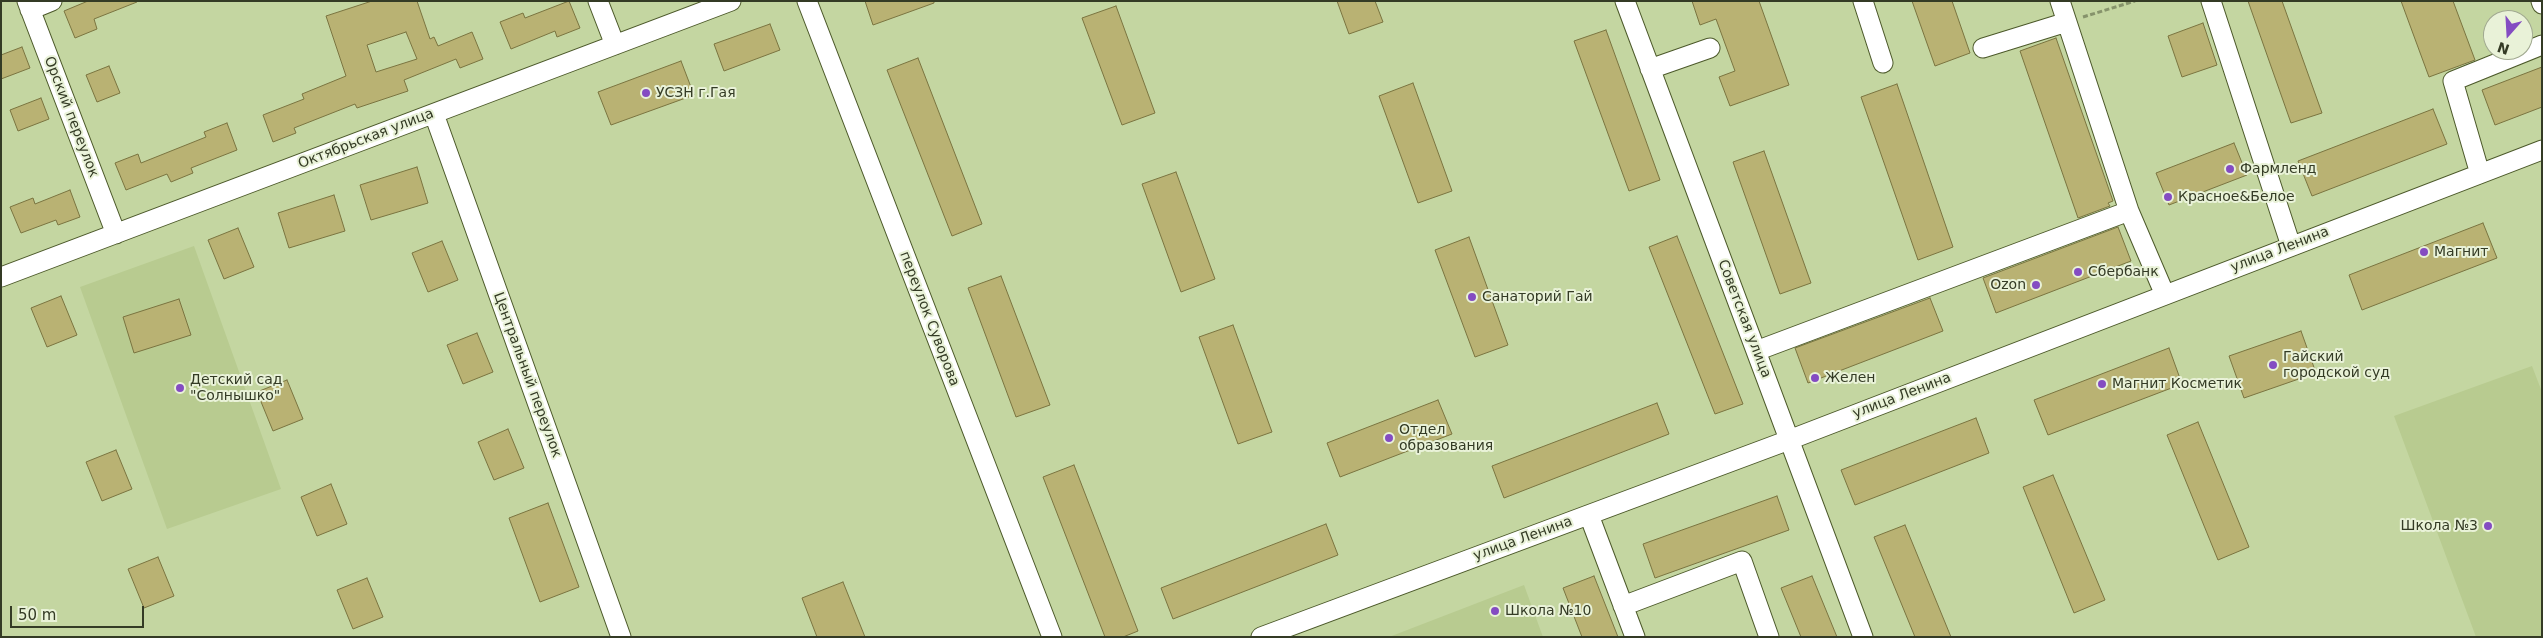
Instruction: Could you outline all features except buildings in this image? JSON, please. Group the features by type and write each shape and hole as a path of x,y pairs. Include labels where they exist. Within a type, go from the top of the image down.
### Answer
{"street":[{"path":"28,5 52,1"},
{"path":"598,1 615,45"},
{"name":"Октябрьская улица","path":"1,277 732,1"},
{"name":"переулок Суворова","path":"807,1 1052,637"},
{"name":"Советская улица","path":"1625,1 1863,637"},
{"path":"1863,1 1883,62"},
{"path":"2060,1 2129,212 2165,295"},
{"path":"2212,1 2291,246"},
{"name":"Орский переулок","path":"28,5 116,234"},
{"path":"1983,48 2067,22"},
{"path":"2480,174 2453,81 2542,45"},
{"path":"1650,69 1710,48"},
{"name":"Центральный переулок","path":"434,114 621,637"},
{"name":"улица Ленина","path":"1261,637 1789,440 2542,150"},
{"path":"1756,350 2129,212"},
{"path":"1589,514 1635,637"},
{"path":"1623,606 1742,561 1769,637"}],"path":[{"path":"2067,22 2135,1"}],"shaded area":[{"name":"Детский сад \"Солнышко\"","path":"194,246 281,489 167,529 80,287"},
{"name":"Школа №3","path":"2532,366 2542,392 2542,637 2476,637 2394,416"},
{"name":"Школа №10","path":"1524,585 1543,637 1389,637"}],"place":[{"name":"УСЗН г.Гая","path":"646,93"},
{"name":"Фармленд","path":"2230,169"},
{"name":"Красное&Белое","path":"2168,197"},
{"name":"Магнит","path":"2424,252"},
{"name":"Сбербанк","path":"2078,272"},
{"name":"Ozon","path":"2036,285"},
{"name":"Санаторий Гай","path":"1472,297"},
{"name":"Гайский городской суд","path":"2273,365"},
{"name":"Желен","path":"1815,378"},
{"name":"Магнит Косметик","path":"2102,384"},
{"name":"Детский сад \"Солнышко\"","path":"180,388"},
{"name":"Отдел образования","path":"1389,438"},
{"name":"Школа №3","path":"2488,526"},
{"name":"Школа №10","path":"1495,611"}]}
